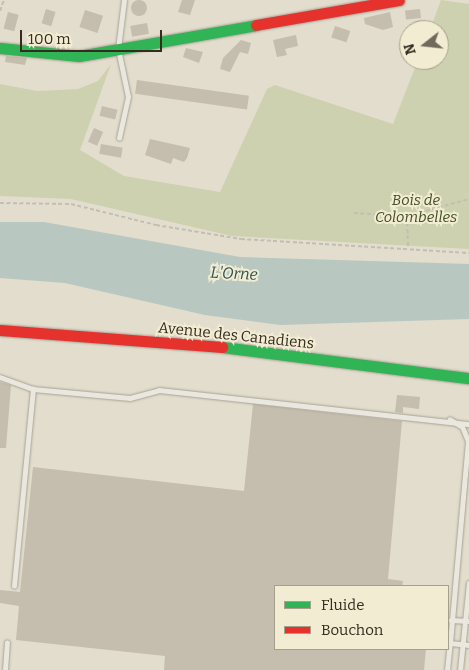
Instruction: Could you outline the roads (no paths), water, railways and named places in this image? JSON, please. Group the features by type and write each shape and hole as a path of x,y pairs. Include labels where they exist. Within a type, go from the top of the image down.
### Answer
{"street":[{"path":"0,48 62,56 118,49 399,0"},
{"name":"Avenue des Canadiens","path":"0,330 231,348 469,378"}],"lane":[{"path":"119,138 128,97 118,49 124,0"},
{"path":"0,377 33,390 130,398 159,390 448,419 469,424"},
{"path":"14,586 33,390"},
{"path":"447,670 468,441 462,427 448,419"},
{"path":"460,670 467,621 469,583"},
{"path":"451,620 467,621"},
{"path":"4,670 7,643"},
{"path":"450,643 469,645"}],"water":[{"name":"L'Orne","path":"0,222 44,222 240,257 469,264 469,319 280,325 205,315 65,283 0,278"}],"park label":[{"name":"Bois de Colombelles","path":"416,208"}]}
